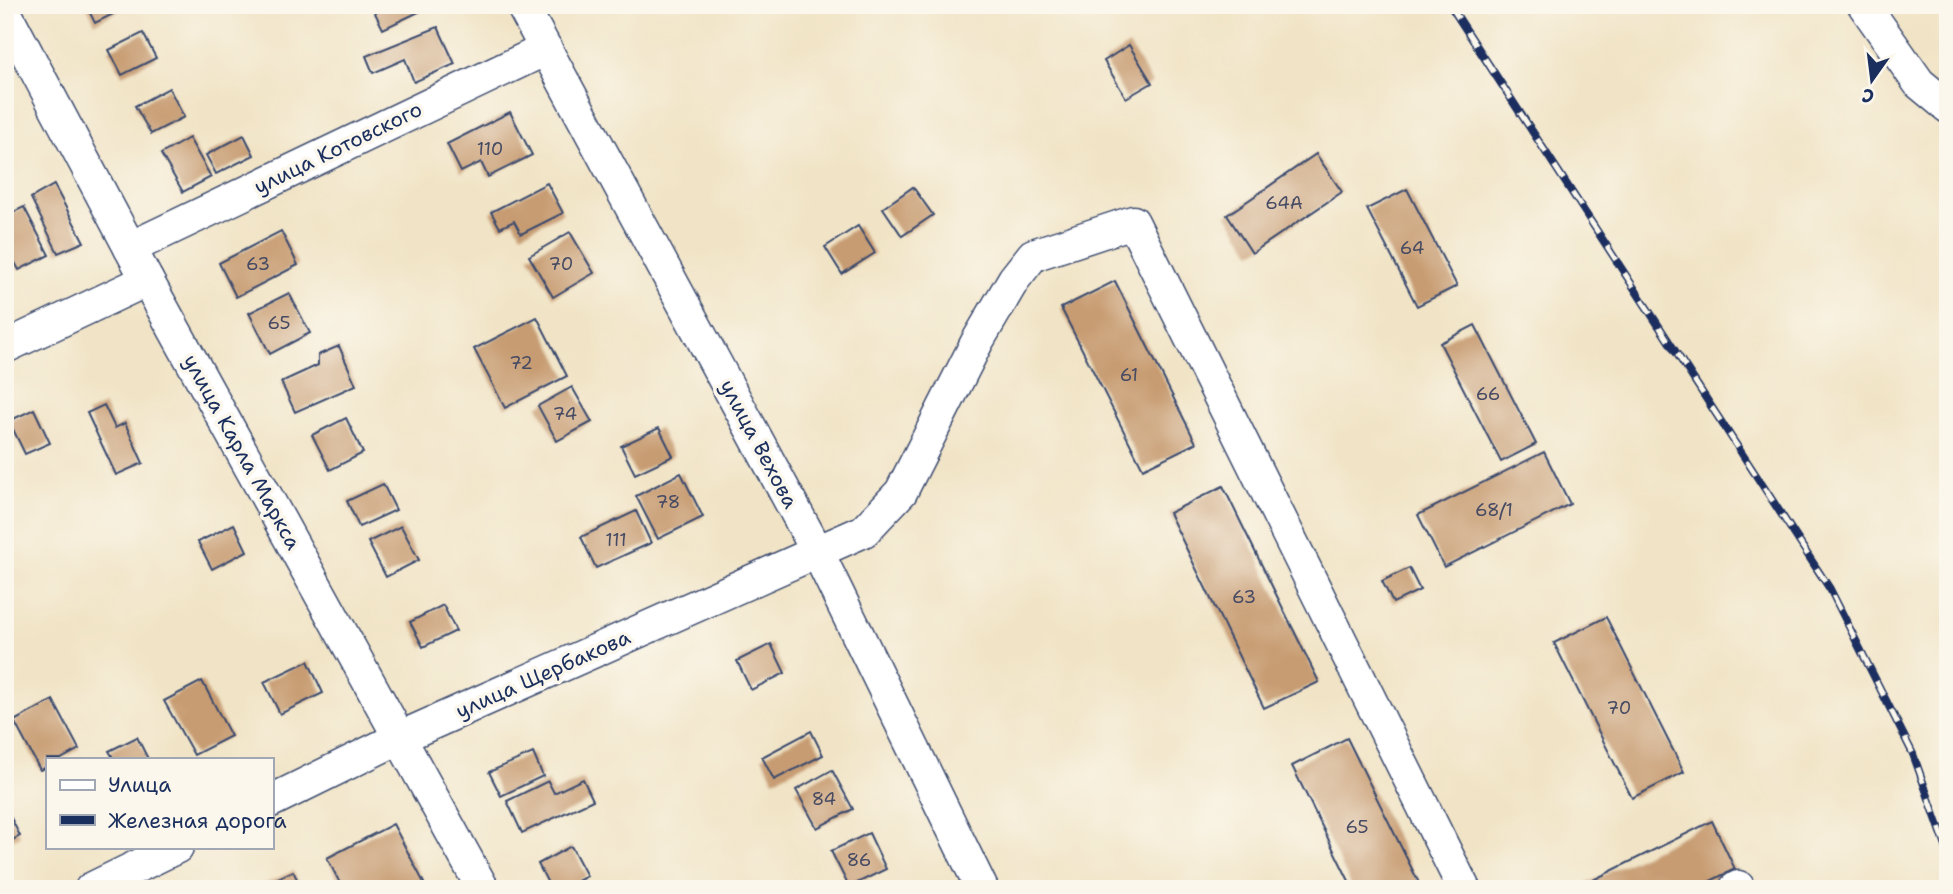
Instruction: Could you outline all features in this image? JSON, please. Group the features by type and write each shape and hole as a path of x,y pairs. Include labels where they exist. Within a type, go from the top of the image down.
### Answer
{"street":[{"name":"улица Вехова","path":"523,5 817,551 982,889"},
{"path":"1864,5 1919,83 1948,107"},
{"name":"улица Карла Маркса","path":"5,12 147,280 483,889"},
{"name":"улица Котовского","path":"130,248 546,49"},
{"name":"улица Щербакова","path":"273,800 399,738 864,531 901,492 977,342 1014,279 1033,255 1133,222 1464,889"},
{"path":"5,346 147,280"},
{"path":"91,889 175,848"}],"building":[{"path":"86,5 131,5 95,23"},
{"path":"425,5 427,8 383,29 372,7"},
{"path":"438,27 455,64 414,82 405,59 373,73 366,56"},
{"path":"143,33 156,58 122,75 109,50"},
{"path":"1129,45 1152,83 1126,98 1104,61"},
{"path":"169,88 184,117 151,134 135,106"},
{"path":"510,112 532,155 488,177 481,162 461,172 447,144"},
{"path":"244,135 254,155 216,174 206,155"},
{"path":"189,138 211,177 183,192 161,154"},
{"path":"1316,154 1342,192 1252,253 1227,215"},
{"path":"547,183 563,213 521,234 514,221 500,228 491,212"},
{"path":"54,185 84,242 58,253 31,198"},
{"path":"913,187 933,215 902,236 883,208"},
{"path":"1407,189 1457,286 1417,306 1367,209"},
{"path":"24,207 49,255 19,270 5,244 5,216"},
{"path":"858,226 875,253 842,274 825,247"},
{"path":"281,231 298,265 236,297 219,263"},
{"path":"570,232 594,273 553,297 529,256"},
{"path":"1115,281 1196,443 1143,469 1061,308"},
{"path":"289,293 310,333 270,354 249,313"},
{"path":"537,317 567,376 505,408 474,349"},
{"path":"1475,325 1536,444 1501,462 1440,343"},
{"path":"339,346 356,385 295,412 281,382 318,365 318,355"},
{"path":"572,387 592,422 557,441 538,406"},
{"path":"104,405 115,428 125,423 143,463 116,475 87,413"},
{"path":"34,409 50,443 25,454 9,421"},
{"path":"346,418 363,453 330,470 312,435"},
{"path":"659,428 673,456 635,474 621,446"},
{"path":"1544,452 1570,504 1444,567 1418,515"},
{"path":"681,473 703,517 658,539 636,496"},
{"path":"383,484 396,510 359,527 347,501"},
{"path":"1223,486 1319,682 1264,708 1169,513"},
{"path":"636,511 651,543 596,568 581,537"},
{"path":"234,524 247,551 212,569 198,542"},
{"path":"401,526 419,560 386,577 368,542"},
{"path":"1409,568 1420,590 1393,603 1382,581"},
{"path":"443,605 456,631 423,647 410,622"},
{"path":"1606,617 1684,772 1632,798 1554,643"},
{"path":"771,644 785,673 751,690 737,661"},
{"path":"308,661 323,693 280,714 264,682"},
{"path":"202,681 231,736 194,755 164,701"},
{"path":"53,700 79,749 63,758 46,758 46,767 40,770 14,721"},
{"path":"811,731 823,755 774,780 762,757"},
{"path":"137,737 148,758 113,758 109,751"},
{"path":"1347,738 1422,889 1353,889 1292,766"},
{"path":"533,753 543,776 501,796 489,772"},
{"path":"832,770 853,809 817,828 796,790"},
{"path":"583,779 593,800 522,833 507,801 548,781 554,793"},
{"path":"5,806 20,836 5,844"},
{"path":"1712,821 1735,869 1694,889 1575,889"},
{"path":"393,824 424,883 413,889 343,889 327,858"},
{"path":"869,833 886,869 849,887 831,851"},
{"path":"571,846 587,876 563,889 551,889 538,864"},
{"path":"293,871 302,889 268,889 265,884"}],"railway":[{"path":"1450,5 1830,589 1913,754 1948,852"}]}
